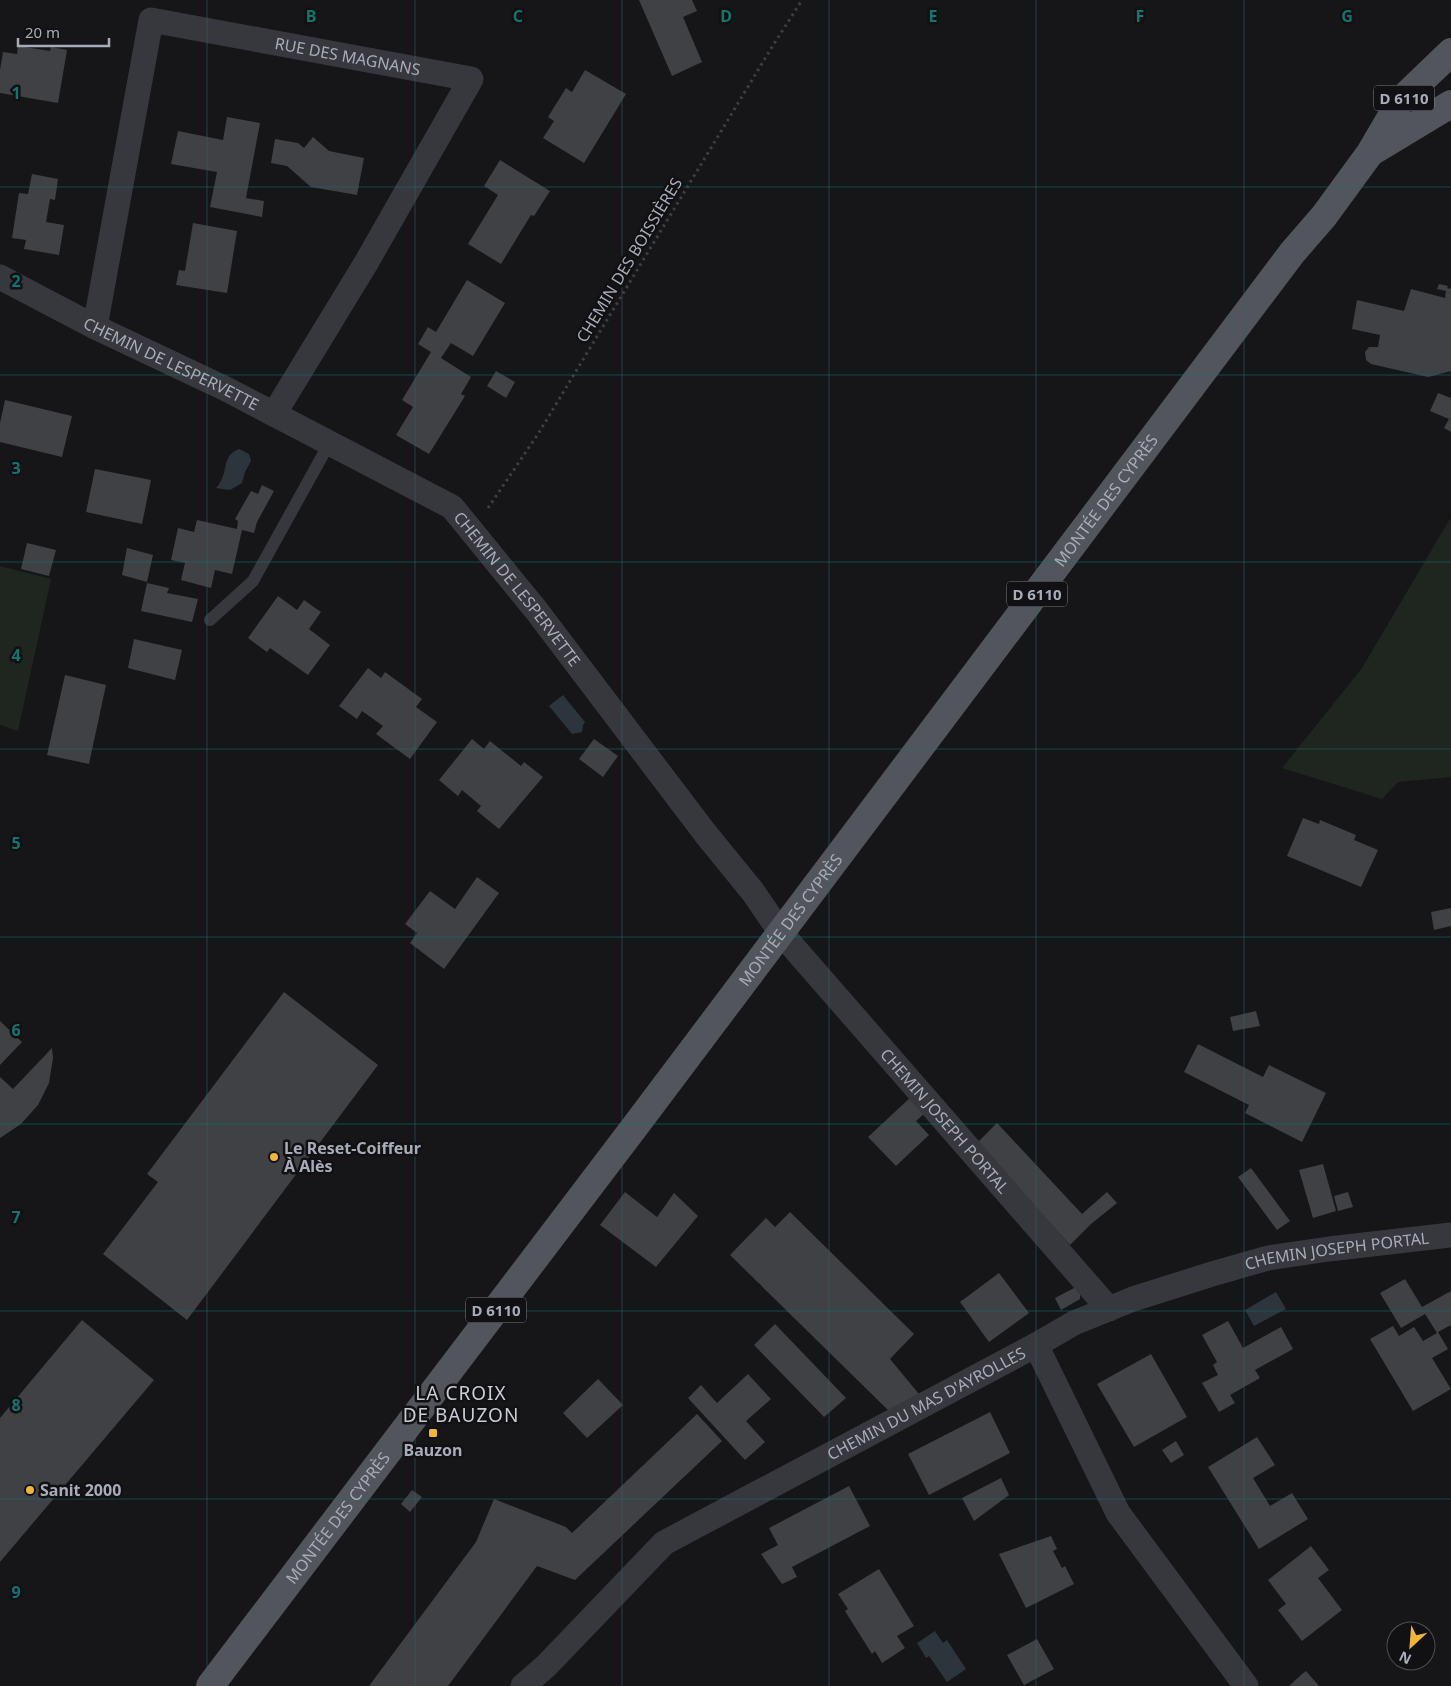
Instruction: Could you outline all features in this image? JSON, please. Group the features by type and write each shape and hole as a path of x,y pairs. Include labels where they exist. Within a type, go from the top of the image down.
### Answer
{"main road":[{"name":"MONTÉE DES CYPRÈS","path":"210,1686 781,933 1292,253 1324,216 1370,153 1402,100 1451,52"},
{"name":"MONTÉE DES CYPRÈS","path":"1370,153 1451,104"}],"street":[{"name":"RUE DES MAGNANS","path":"95,328 151,20 471,79 366,263 274,414"},
{"name":"CHEMIN DE LESPERVETTE","path":"0,277 95,328 224,388 452,507 536,610 705,833 753,892 781,933"},
{"name":"CHEMIN JOSEPH PORTAL","path":"781,933 1109,1308"},
{"name":"CHEMIN JOSEPH PORTAL","path":"1036,1345 1074,1323 1133,1298 1268,1258 1451,1235"},
{"name":"CHEMIN DU MAS D'AYROLLES","path":"523,1686 546,1666 664,1543 1036,1345 1118,1513 1246,1686"}],"lane":[{"path":"210,620 253,581 330,442"}],"path":[{"name":"CHEMIN DES BOISSIÈRES","path":"471,530 538,434 802,0"}],"shaded area":[{"path":"239,449 249,454 251,461 242,483 230,490 216,488 223,477 229,456"},
{"path":"1451,517 1451,777 1398,782 1382,799 1282,768 1362,668"},
{"path":"0,566 51,579 18,731 0,725"},
{"path":"563,695 585,722 582,732 572,734 549,706"},
{"path":"1276,1292 1286,1309 1254,1326 1245,1310"},
{"path":"935,1631 943,1643 947,1640 966,1669 947,1682 929,1656 926,1658 917,1643"}],"building":[{"path":"639,0 692,0 697,11 683,17 702,62 672,76"},
{"path":"18,46 50,51 51,47 67,50 58,103 0,93 0,70 3,52 17,54"},
{"path":"585,70 626,94 584,163 543,138 554,121 548,117 566,88 572,92"},
{"path":"227,117 260,123 246,198 264,201 262,217 210,207 217,172 171,164 178,131 223,140"},
{"path":"313,137 329,151 364,158 357,195 311,187 287,166 271,163 275,139 298,143 304,148"},
{"path":"500,160 550,191 534,216 531,215 501,264 468,244 498,195 484,186"},
{"path":"32,174 58,179 55,200 50,199 46,222 64,225 59,255 24,249 26,240 12,238 19,193 28,194"},
{"path":"193,223 237,231 227,293 176,285 179,270 185,271"},
{"path":"467,280 505,303 473,356 451,343 441,358 471,377 461,394 465,396 429,454 396,435 413,407 402,400 431,352 418,344 428,327 436,332"},
{"path":"1439,284 1448,286 1447,288 1451,289 1451,371 1428,377 1371,364 1366,360 1365,352 1369,347 1378,347 1380,335 1352,329 1357,300 1404,311 1411,289 1445,298 1446,291 1437,289"},
{"path":"496,371 515,382 506,398 487,386"},
{"path":"1438,393 1451,398 1451,432 1444,428 1449,419 1430,411"},
{"path":"5,400 72,416 62,457 0,442 0,423"},
{"path":"95,469 151,480 142,524 86,512"},
{"path":"262,485 274,491 257,522 254,533 242,530 232,574 215,570 211,588 181,580 185,563 171,560 178,528 194,532 197,520 237,529 238,521 235,519 251,491 258,494"},
{"path":"27,543 56,550 49,576 21,569"},
{"path":"127,548 153,555 147,582 122,575"},
{"path":"147,583 169,588 167,593 198,599 192,622 141,611"},
{"path":"278,596 297,610 304,600 321,612 309,629 330,645 308,675 270,648 267,652 248,638"},
{"path":"134,639 182,650 175,680 128,668"},
{"path":"368,668 381,678 385,672 422,699 416,707 437,722 410,759 376,734 383,726 362,711 357,719 339,706"},
{"path":"65,675 106,685 89,764 47,755"},
{"path":"472,739 484,749 490,741 521,766 524,762 543,777 499,829 477,811 481,806 462,790 458,796 439,780"},
{"path":"594,739 618,756 603,777 579,759"},
{"path":"1303,818 1319,824 1320,820 1356,835 1354,840 1378,850 1361,887 1287,856"},
{"path":"477,877 499,893 444,969 410,943 417,933 405,924 430,891 455,909"},
{"path":"1451,908 1451,926 1434,930 1431,912"},
{"path":"284,992 378,1065 187,1320 103,1254 158,1182 147,1174"},
{"path":"1256,1011 1260,1026 1233,1031 1230,1017"},
{"path":"0,1021 22,1042 0,1065"},
{"path":"1198,1044 1263,1077 1269,1065 1326,1093 1302,1142 1245,1113 1249,1105 1184,1072"},
{"path":"52,1048 53,1058 49,1083 38,1105 21,1124 0,1138 0,1077 13,1089"},
{"path":"912,1096 926,1112 916,1121 929,1135 896,1166 868,1137"},
{"path":"997,1123 1082,1214 1107,1192 1117,1203 1091,1224 1070,1245 977,1143"},
{"path":"1323,1164 1336,1211 1313,1218 1299,1170"},
{"path":"1251,1168 1290,1221 1277,1230 1238,1177"},
{"path":"625,1192 657,1217 674,1193 698,1216 656,1267 600,1225"},
{"path":"1348,1192 1353,1207 1338,1211 1334,1196"},
{"path":"790,1212 914,1334 890,1359 919,1394 890,1412 730,1255 766,1218 775,1227"},
{"path":"999,1273 1029,1313 989,1342 960,1302"},
{"path":"1405,1279 1422,1307 1451,1291 1451,1325 1438,1332 1448,1349 1432,1358 1451,1389 1413,1411 1370,1339 1393,1326 1399,1336 1414,1327 1423,1341 1437,1333 1425,1314 1401,1328 1380,1293"},
{"path":"1076,1287 1080,1293 1080,1299 1061,1310 1055,1298"},
{"name":"Sanit 2000","path":"82,1320 154,1380 0,1562 0,1418"},
{"path":"1228,1321 1243,1348 1281,1327 1293,1349 1255,1370 1260,1378 1230,1395 1235,1403 1219,1412 1202,1383 1218,1375 1213,1365 1217,1362 1202,1335"},
{"path":"775,1324 846,1398 824,1417 754,1345"},
{"path":"1151,1354 1187,1417 1134,1447 1097,1384"},
{"path":"748,1374 771,1399 746,1421 765,1442 745,1460 688,1398 701,1385 717,1403"},
{"path":"598,1379 623,1405 587,1438 563,1413"},
{"path":"990,1412 1010,1453 929,1495 908,1454"},
{"path":"697,1414 722,1441 575,1580 537,1566 448,1686 369,1686 476,1542 494,1499 566,1527 572,1533"},
{"path":"1257,1437 1275,1465 1253,1478 1270,1506 1292,1493 1308,1519 1259,1549 1208,1467"},
{"path":"1176,1441 1184,1455 1171,1463 1162,1450"},
{"path":"1001,1478 1009,1495 974,1521 962,1498"},
{"path":"849,1486 870,1526 792,1567 797,1577 782,1584 761,1554 778,1545 769,1528"},
{"path":"412,1490 422,1497 410,1512 401,1504"},
{"path":"1051,1536 1057,1549 1053,1551 1062,1568 1065,1566 1074,1584 1026,1608 999,1554"},
{"path":"1311,1546 1329,1570 1318,1578 1342,1610 1302,1641 1278,1610 1286,1604 1268,1580"},
{"path":"879,1569 914,1626 897,1636 905,1648 882,1663 875,1651 872,1654 845,1611 848,1609 838,1594"},
{"path":"1037,1639 1054,1669 1024,1685 1007,1655"},
{"path":"1306,1671 1319,1686 1289,1686 1302,1674"}],"place":[{"name":"Le Reset-Coiffeur À Alès","path":"274,1157"},
{"name":"Bauzon","path":"433,1433"},
{"name":"Sanit 2000","path":"30,1490"}],"district":[{"name":"LA CROIX DE BAUZON","path":"461,1404"}]}
